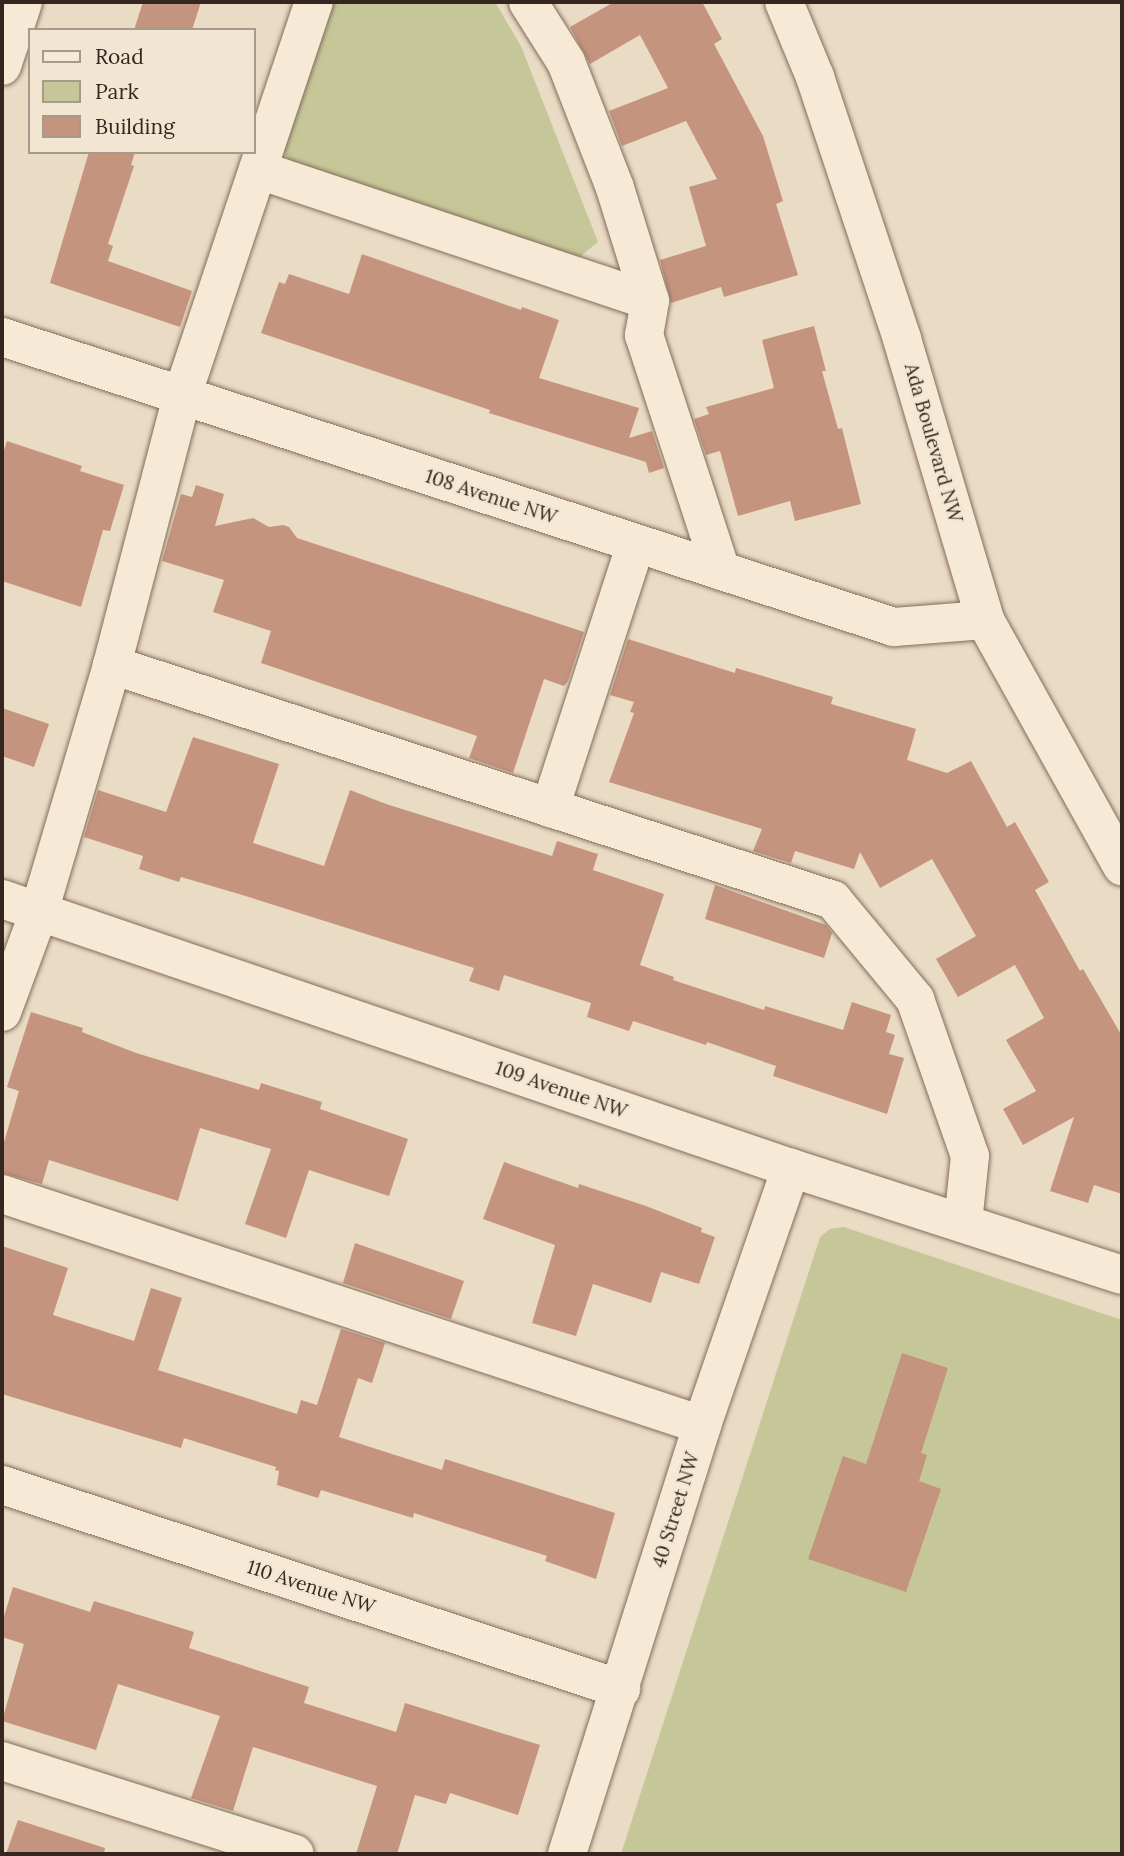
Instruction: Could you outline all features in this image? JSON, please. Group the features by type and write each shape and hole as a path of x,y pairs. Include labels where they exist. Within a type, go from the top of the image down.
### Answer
{"street":[{"path":"2,66 23,2"},
{"path":"2,1012 39,912 113,665 182,396 314,2"},
{"path":"528,2 566,62 615,188 650,300 644,335 720,571"},
{"name":"Ada Boulevard NW","path":"784,2 815,77 902,339 985,620 1122,866"},
{"path":"259,170 650,300"},
{"name":"108 Avenue NW","path":"2,337 894,627 985,620"},
{"path":"550,808 636,544"},
{"path":"113,665 833,900 915,999 970,1156 963,1223"},
{"name":"109 Avenue NW","path":"2,899 791,1168 1122,1275"},
{"name":"40 Street NW","path":"567,1854 702,1425 791,1168"},
{"path":"2,1194 702,1425"},
{"name":"110 Avenue NW","path":"2,1485 621,1689"},
{"path":"2,1762 295,1854"}],"green space":[{"path":"326,2 495,2 521,46 598,242 576,260 295,171 279,143"},
{"path":"844,1227 1122,1320 1122,1854 621,1854 820,1237 830,1229"}],"building":[{"path":"143,2 201,2 193,28 135,28"},
{"path":"614,2 702,2 722,39 714,44 763,136 783,201 776,204 798,275 724,297 721,287 671,303 660,260 706,246 689,187 717,179 686,121 622,146 609,111 668,88 640,35 590,64 570,27"},
{"path":"88,154 134,154 131,165 134,166 108,244 113,246 108,261 192,291 180,327 50,283"},
{"path":"362,254 521,310 522,307 559,320 539,378 639,408 629,438 652,431 664,468 649,473 646,462 489,413 490,410 261,333 279,282 285,284 289,274 349,294"},
{"path":"814,326 826,371 822,371 838,429 842,428 861,504 795,521 790,501 738,516 720,451 706,455 694,419 709,414 706,407 774,388 762,340"},
{"path":"7,441 82,466 80,471 124,485 110,531 103,530 81,607 2,581 2,456"},
{"path":"196,485 224,494 215,526 253,518 269,527 283,525 289,527 297,538 584,632 564,686 544,679 513,773 469,758 477,736 261,663 271,631 213,612 224,580 162,561 181,494 192,497"},
{"path":"628,639 735,673 736,668 833,697 831,704 916,729 907,760 947,773 971,761 1007,827 1015,822 1049,882 1035,890 1080,971 1083,969 1122,1036 1122,1194 1094,1185 1088,1203 1050,1191 1074,1117 1023,1145 1003,1109 1036,1091 1006,1040 1044,1018 1015,965 958,997 936,959 976,936 932,859 880,888 860,852 854,869 795,851 791,863 753,851 762,829 609,782 634,713 630,712 634,702 610,695"},
{"path":"2,708 49,724 34,767 2,756"},
{"path":"193,737 279,764 253,843 324,866 350,790 386,804 552,856 557,841 598,854 593,870 664,894 640,965 674,977 673,980 764,1010 765,1006 843,1030 852,1002 891,1015 886,1032 895,1035 889,1054 904,1058 887,1114 773,1076 776,1066 707,1042 706,1045 633,1021 629,1031 587,1017 591,1003 504,975 499,991 469,981 474,968 239,894 181,877 179,882 139,869 143,856 84,837 98,790 166,812"},
{"path":"715,885 826,925 832,933 824,958 705,919"},
{"path":"31,1012 83,1028 82,1032 136,1053 259,1090 261,1083 322,1102 320,1109 408,1139 389,1196 309,1170 286,1238 245,1224 271,1149 200,1128 178,1201 49,1160 42,1184 2,1173 2,1149 19,1091 7,1087"},
{"path":"504,1162 578,1188 579,1184 646,1206 702,1228 701,1232 715,1237 699,1284 661,1272 651,1303 593,1284 576,1336 532,1323 555,1245 483,1219"},
{"path":"355,1243 464,1281 451,1319 343,1283"},
{"path":"2,1246 68,1268 53,1315 134,1341 151,1288 182,1298 158,1370 297,1414 301,1400 317,1405 341,1329 385,1343 372,1383 358,1378 339,1437 442,1470 445,1459 615,1513 596,1579 545,1561 547,1556 414,1513 413,1518 321,1490 318,1498 277,1485 279,1471 275,1470 276,1467 184,1438 181,1448 2,1394"},
{"path":"902,1353 948,1368 921,1453 927,1455 919,1481 941,1489 906,1592 808,1559 843,1456 866,1464"},
{"path":"13,1587 90,1612 94,1601 194,1632 189,1648 309,1687 304,1703 396,1732 405,1703 540,1745 518,1815 450,1793 446,1804 415,1795 397,1854 356,1854 377,1786 253,1747 233,1811 191,1798 220,1716 118,1684 96,1750 2,1721 24,1644 2,1637 2,1623"},
{"path":"18,1820 105,1848 104,1854 6,1854"}]}
